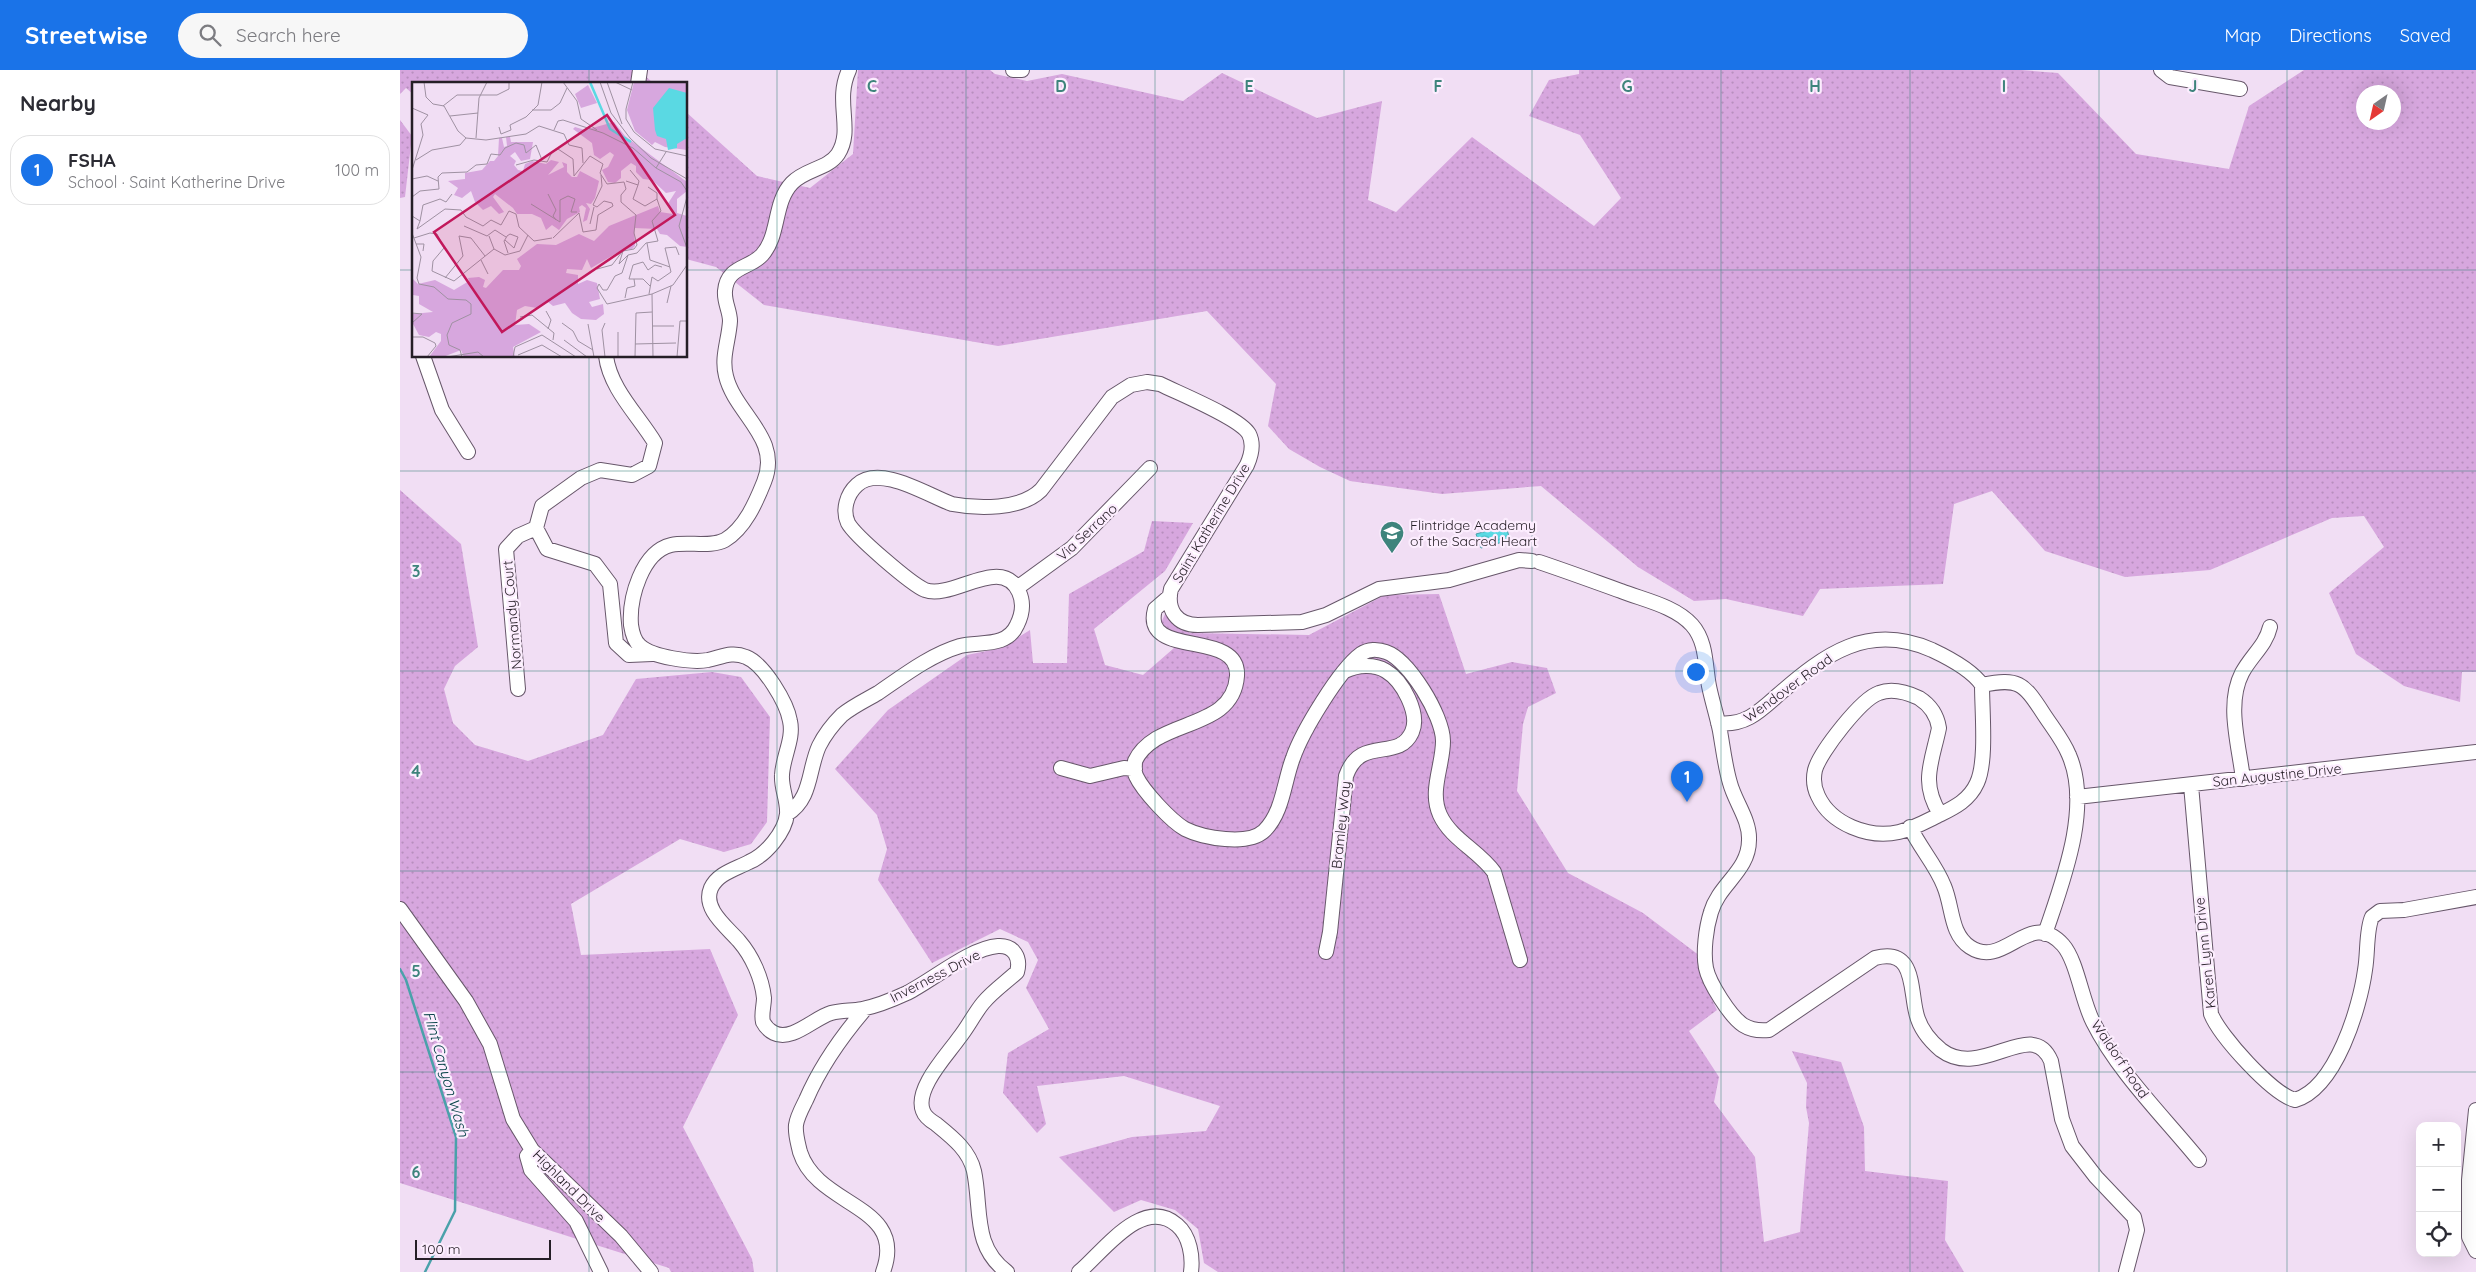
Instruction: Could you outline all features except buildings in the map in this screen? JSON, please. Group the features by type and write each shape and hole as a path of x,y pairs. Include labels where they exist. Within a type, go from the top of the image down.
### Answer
{"street":[{"path":"652,654 641,647 634,639 631,626 632,606 636,588 651,559 667,546 719,543 729,538 740,528 749,514 765,480 769,466 765,441 731,392 723,364 730,318 725,300 725,286 728,277 733,272 760,257 766,248 775,228 780,204 791,184 810,170 832,161 840,152 845,139 842,92 849,70"},
{"path":"1013,70 1022,70"},
{"path":"2162,70 2170,77 2240,89"},
{"path":"424,358 442,410 468,452"},
{"path":"607,358 619,391 655,443 649,466 632,475 600,470 580,478 542,506 536,528 547,549 595,564 610,584 616,642 629,655 652,654 692,660 708,660 722,655 734,654 753,661 763,670 785,704 791,721 791,736 782,773 787,814 796,808 802,799 819,747 833,724 842,715 915,669 950,650 974,644 1001,641 1016,628 1022,611 1016,588"},
{"name":"Saint Katherine Drive","path":"1016,588 1011,582 998,576 986,577 937,591 926,590 910,581 852,528 845,514 850,494 864,480 880,476 952,504 964,506 999,505 1026,501 1041,490 1112,397 1130,385 1147,382 1160,384 1238,423 1251,440 1252,449 1247,465 1176,581 1170,596 1170,606 1177,618 1191,625 1302,622 1326,615 1379,589 1449,580 1515,561 1535,561 1667,608 1691,624 1705,653 1709,689 1718,723 1728,778 1746,821 1749,838 1749,849 1742,866 1722,891 1710,913 1705,961 1708,975 1716,990 1743,1025 1752,1029 1768,1030 1875,958 1888,957 1900,961 1909,972 1919,1023 1926,1035 1942,1051 1960,1058 1972,1059 1988,1056 2025,1043 2040,1046 2049,1054 2062,1119 2072,1146 2096,1178 2134,1217 2137,1230 2126,1272"},
{"name":"Via Serrano","path":"1016,588 1072,548 1150,468"},
{"name":"Normandy Court","path":"518,689 506,549 518,536 536,528"},
{"path":"1170,596 1155,609 1154,622 1157,628 1171,638 1225,652 1235,662 1237,679 1234,689 1223,707 1214,714 1150,741 1138,756 1134,769 1143,786 1183,828 1202,835 1239,840 1256,837 1270,825 1276,813 1293,756 1304,733 1345,671 1362,653 1378,650 1394,655 1401,660 1419,684 1443,733 1435,796 1440,816 1446,825 1488,863 1494,872 1520,960"},
{"path":"2243,779 2234,710 2234,693 2243,671 2267,638 2270,627"},
{"name":"Wendover Road","path":"1718,723 1737,723 1753,717 1798,677 1828,657 1860,641 1889,639 1922,646 1963,668 1977,678 1982,686"},
{"name":"Bramley Way","path":"1326,952 1330,932 1348,769 1353,761 1368,751 1390,749 1404,743 1409,738 1414,725 1410,704 1402,688 1386,671 1368,666 1345,671"},
{"path":"1910,828 1932,861 1945,888 1957,934 1969,947 1984,952 1992,952 2002,950 2027,934 2045,934 2073,840 2077,797 2070,756 2030,692 2024,687 2010,681 1982,686 1980,776 1972,793 1964,801 1940,814 1910,828 1900,832 1880,833 1843,824 1822,803 1816,790 1814,776 1823,754 1861,705 1877,693 1892,690 1908,694 1924,702 1935,714 1939,728 1928,779 1933,802 1940,814"},
{"name":"San Augustine Drive","path":"2077,797 2476,752"},
{"path":"1061,768 1090,776 1124,768 1134,769"},
{"name":"Karen Lynn Drive","path":"2190,785 2211,1014 2216,1027 2268,1082 2287,1098 2295,1100 2311,1092 2330,1068 2350,1033 2361,997 2372,916 2380,911 2404,910 2476,896"},
{"name":"Inverness Drive","path":"787,814 780,833 765,852 753,861 733,869 718,879 711,888 710,906 753,961 764,996 764,1022 769,1030 776,1035 786,1035 830,1013 866,1008 908,992 964,959 989,949 1000,946 1010,948 1017,956 1019,965 1017,972 982,1005 934,1071 922,1101 922,1110 927,1117 956,1140 967,1154 975,1175 983,1239 988,1253 1007,1272"},
{"name":"Highland Drive","path":"400,909 466,1001 490,1044 513,1119 532,1150 621,1236 651,1272"},
{"name":"Waldorf Road","path":"2045,934 2062,943 2067,950 2093,1022 2114,1056 2155,1110 2199,1160"},
{"path":"866,1008 842,1036 816,1077 796,1125 797,1140 802,1159 814,1176 828,1190 872,1216 882,1228 888,1251 883,1272"},
{"path":"2476,1110 2469,1180 2469,1237 2476,1251"},
{"path":"532,1150 527,1156 531,1170 576,1221 601,1272"},
{"path":"1079,1272 1128,1228 1144,1219 1158,1216 1172,1220 1181,1228 1195,1269"}],"shaded area":[{"path":"400,70 639,70 652,82 412,82 412,93 406,88 400,94"},
{"path":"858,70 990,70 995,74 1027,81 1062,74 1183,101 1222,73 1317,118 1382,101 1368,200 1396,212 1472,137 1594,226 1621,198 1580,135 1529,116 1549,80 1579,74 1579,70 2021,70 2058,73 2136,154 2229,169 2249,106 2304,70 2476,70 2476,672 2462,672 2460,702 2404,686 2356,654 2329,593 2384,547 2364,516 2332,518 2210,570 2125,577 2045,551 1992,491 1954,504 1943,584 1820,589 1803,616 1726,599 1694,601 1638,567 1541,486 1442,494 1350,481 1320,467 1289,449 1268,426 1276,384 1207,311 998,346 764,305 716,267 688,260 688,114 757,176 810,188 853,154"},
{"path":"400,120 412,136 405,197 400,198"},
{"path":"400,490 461,544 478,647 455,666 444,689 453,723 475,745 528,761 603,735 636,679 712,672 741,677 770,717 767,822 751,844 724,852 680,839 571,904 581,955 710,949 738,1015 683,1127 752,1259 754,1272 671,1272 669,1268 400,1183"},
{"path":"1152,521 1193,523 1165,571 1094,629 1105,665 1143,675 1174,648 1161,623 1165,614 1190,633 1309,635 1385,595 1439,594 1466,674 1512,662 1547,668 1556,693 1528,707 1523,724 1517,791 1568,873 1643,913 1700,956 1700,974 1717,1010 1689,1031 1719,1077 1714,1102 1755,1157 1764,1242 1800,1232 1809,1123 1806,1107 1807,1083 1792,1051 1841,1062 1864,1127 1865,1171 1948,1181 1945,1240 1964,1272 1218,1272 1204,1263 1198,1229 1175,1210 1141,1200 1114,1212 1059,1157 1132,1137 1206,1131 1220,1106 1124,1076 1037,1086 1046,1124 1037,1133 1003,1093 1008,1053 1049,1029 1026,988 1038,960 1028,942 1000,929 932,963 878,880 887,849 877,815 835,769 888,710 967,655 1001,648 1030,630 1033,663 1067,663 1069,594 1144,551"}],"water":[{"path":"1506,526 1510,540 1481,548 1476,534"}],"waterway":[{"name":"Flint Canyon Wash","path":"400,969 406,980 456,1137 455,1211 425,1272"}],"place":[{"name":"Flintridge Academy of the Sacred Heart","path":"1392,554"},
{"name":"FSHA","path":"1687,802"}]}
